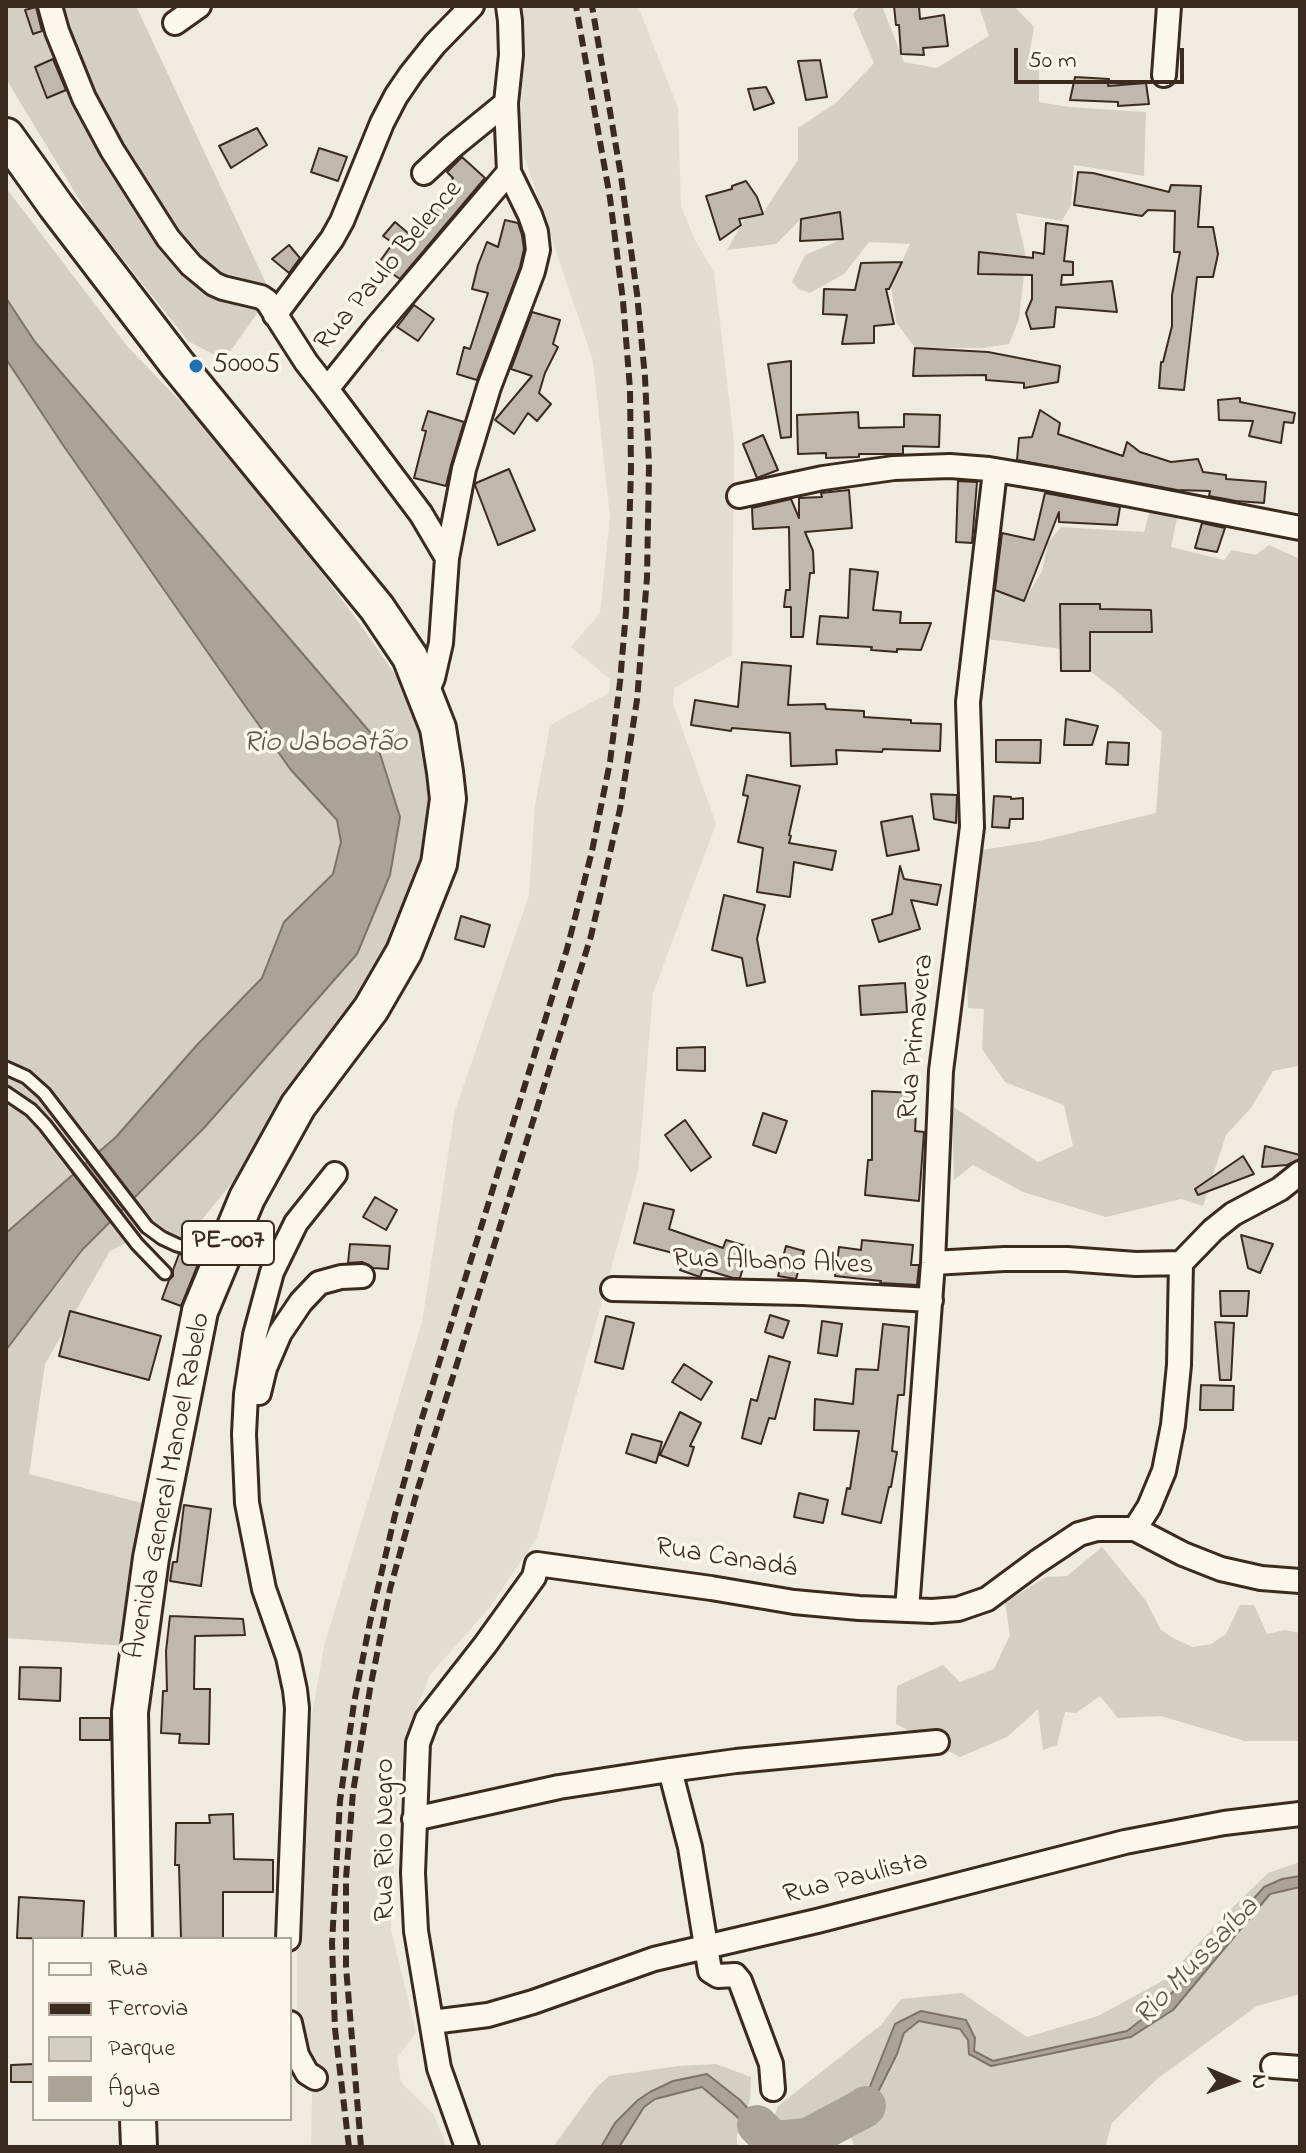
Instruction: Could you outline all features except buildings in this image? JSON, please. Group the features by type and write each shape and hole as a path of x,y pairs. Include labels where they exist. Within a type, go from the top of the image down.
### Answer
{"main road":[{"name":"Avenida General Manoel Rabelo","path":"6,136 177,364 377,608 410,657 438,728 448,799 439,864 404,952 371,1009 298,1106 247,1198 223,1257 195,1303 151,1558 130,1712 134,1937"},
{"path":"138,2121 139,2147"}],"street":[{"path":"50,6 84,98 144,204 168,238 191,265 214,284 267,301 327,389"},
{"path":"175,23 199,6"},
{"path":"275,315 342,221 396,96 435,44 472,6"},
{"path":"425,697 441,643 447,558 464,469 474,432 537,259 536,232 509,172 506,103 511,55 508,6"},
{"path":"1164,75 1169,6"},
{"path":"424,173 506,103"},
{"name":"Rua Paulo Belence","path":"447,558 421,514 327,389 509,172"},
{"path":"739,496 823,478 894,468 950,466 1130,494 1300,528"},
{"name":"Rua Primavera","path":"907,1610 931,1300 941,1071 972,827 968,702 995,471"},
{"path":"1300,1173 1280,1189 1233,1214 1181,1263 1179,1365 1173,1425 1164,1471 1149,1507 1135,1529 1183,1554 1221,1569 1261,1578 1300,1581"},
{"path":"288,1937 295,1690 288,1657 264,1589 247,1503 246,1394 255,1335 272,1272 296,1223 335,1174"},
{"path":"933,1263 1004,1259 1181,1263"},
{"path":"245,1467 265,1368 280,1333 301,1302 319,1283 362,1276"},
{"name":"Rua Albano Alves","path":"613,1289 803,1293 931,1300"},
{"name":"Rua Canadá","path":"537,1564 794,1602 932,1611 958,1609 987,1599 1079,1534 1097,1529 1135,1529"},
{"name":"Rua Rio Negro","path":"467,2147 439,2068 416,1931 413,1873 418,1743 427,1719 534,1577 537,1564"},
{"path":"414,1819 559,1787 670,1770 937,1742"},
{"path":"670,1770 690,1847 710,1971 718,1976 735,1975 740,1981 771,2064 773,2089"},
{"name":"Rua Paulista","path":"432,2022 488,2015 654,1959 1125,1842 1224,1823 1300,1814"},
{"path":"292,2032 297,2055 307,2073 315,2078"},
{"path":"1273,2066 1300,2068"}],"lane":[{"path":"6,1068 26,1077 44,1093 147,1227 177,1245 223,1257"},
{"path":"6,1093 31,1110 66,1150 137,1244 165,1273"}],"shaded area":[{"path":"520,6 638,6 678,108 681,206 695,240 714,272 734,441 732,655 674,688 673,703 716,824 653,993 638,1171 537,1537 490,1607 430,1675 407,1732 396,1817 391,1930 416,2032 397,2058 401,2082 434,2115 447,2147 311,2147 312,2093 320,2084 297,2025 297,1890 304,1761 324,1646 422,1322 455,1111 529,895 535,805 550,725 609,693 610,679 571,647 600,613 610,517 593,361 521,147"}],"green space":[{"path":"6,6 136,6 271,294 224,360 188,341 91,219 6,79"},
{"path":"860,6 882,6 904,62 937,68 989,36 979,6 1014,6 1034,27 1029,56 1039,66 1039,102 1146,112 1144,176 1074,165 1071,205 1062,221 1016,213 1026,257 1019,319 1009,344 984,348 915,348 896,322 891,285 910,244 869,242 844,274 810,293 799,289 792,282 805,255 843,239 839,212 801,219 776,244 727,250 745,218 763,213 798,160 798,128 837,102 874,63 853,14"},
{"path":"6,188 127,346 240,463 360,624 422,713 436,783 428,863 361,1003 264,1144 186,1239 145,1233 110,1251 45,1364 29,1474 150,1505 126,1646 6,1638"},
{"path":"1180,504 1171,547 1224,560 1232,550 1256,555 1269,545 1300,559 1300,1061 1298,1066 1273,1071 1251,1108 1226,1135 1203,1206 1181,1199 1106,1217 1023,1192 973,1165 954,1180 952,1106 1038,1162 1073,1146 1064,1105 1005,1082 982,1049 984,1009 968,1008 966,956 982,850 1039,841 1156,813 1162,732 1090,671 1090,649 1061,649 987,639 992,589 1024,601 1042,571 1048,543 1061,527 1144,532 1151,507"},
{"path":"1102,1547 1146,1601 1161,1630 1193,1647 1211,1644 1226,1634 1240,1605 1254,1605 1267,1634 1285,1630 1300,1633 1300,1741 1245,1741 1161,1716 1118,1718 1100,1696 1076,1713 1065,1712 1057,1745 1043,1750 1038,1709 1007,1737 960,1757 896,1724 897,1686 943,1665 960,1682 994,1669 1010,1635 1005,1602 1046,1577 1067,1576"},
{"path":"1300,1862 1300,1994 1257,2006 1157,2079 1112,2123 1105,2147 855,2147 848,2131 797,2147 764,2147 778,2106 881,2025 901,1999 962,1993 1027,2037 1098,2016 1166,1979 1268,1873"},
{"path":"716,2064 751,2077 750,2100 737,2135 737,2147 553,2147 596,2088 609,2076"}],"water":[{"name":"Rio Jaboatão","path":"6,298 35,342 375,738 400,817 390,875 357,954 204,1128 82,1250 6,1350 6,1233 116,1137 197,1045 262,978 284,922 333,874 341,842 337,820 291,770 6,359"},
{"name":"Rio Mussaíba","path":"1300,1876 1300,1887 1270,1894 1173,2010 1131,2037 991,2066 969,2054 968,2040 960,2029 919,2021 904,2033 872,2104 867,2112 858,2117 803,2138 776,2145 765,2144 702,2087 655,2099 644,2107 619,2147 601,2147 615,2123 638,2100 673,2081 707,2074 740,2100 766,2128 804,2125 855,2109 865,2099 895,2024 921,2011 966,2020 975,2038 974,2051 993,2061 1127,2031 1163,2003 1264,1887"}],"waterway":[{"name":"Rio Mussaíba","path":"757,2125 773,2141 808,2138 866,2106"}],"railway":[{"path":"349,2147 335,2029 332,1943 340,1801 354,1703 395,1515 419,1428 567,949 592,851 610,762 620,682 629,536 630,389 610,198 576,6"},
{"path":"361,2147 346,1967 346,1878 353,1792 370,1689 390,1589 418,1488 591,936 620,809 637,700 647,578 649,466 645,377 621,176 592,6"}],"place":[{"name":"50005","path":"196,366"}]}
